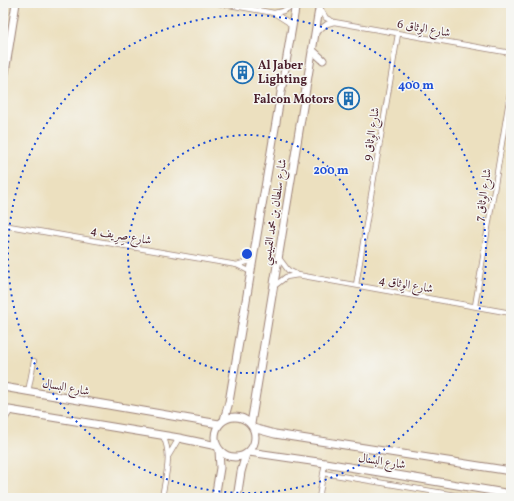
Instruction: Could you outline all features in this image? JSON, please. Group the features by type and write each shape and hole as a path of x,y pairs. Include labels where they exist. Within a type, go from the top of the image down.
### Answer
{"main road":[{"path":"3,85 16,3"},
{"name":"شارع سلطان بن محمد القبيسي","path":"221,422 230,402 296,4"},
{"name":"شارع سلطان بن محمد القبيسي","path":"252,426 278,256 320,5"},
{"path":"312,50 323,60"},
{"name":"شارع البسال","path":"3,387 221,422"},
{"path":"3,409 179,438 218,448 228,456 233,457 238,457 247,453"},
{"path":"215,498 220,468 218,448 214,436 221,422 230,417 238,417 245,419 252,426 255,439 254,445 247,453 241,472 237,498"},
{"name":"شارع البسال","path":"252,426 275,434 511,472"},
{"name":"شارع البسال","path":"247,453 325,463 511,494"}],"street":[{"path":"218,3 274,13 283,12 296,4"},
{"path":"320,5 326,18 334,22"},
{"path":"274,13 288,22 292,27"},
{"path":"315,33 327,24 334,22"},
{"name":"شارع الوِثاق 6","path":"334,22 511,53"},
{"name":"شارع الوِثاق 9","path":"356,285 398,34"},
{"name":"شارع الوِثاق 7","path":"475,306 511,88"},
{"name":"شارع صِرِيف 4","path":"3,225 237,265 251,272"},
{"name":"شارع الوِثاق 4","path":"278,256 288,270 298,274 511,313"},
{"name":"شارع صِرِيف 4","path":"237,265 253,260"},
{"path":"273,288 286,277 298,274"},
{"path":"28,392 34,361"},
{"path":"3,422 11,410"},
{"path":"162,498 169,455 167,443 163,436"},
{"path":"169,455 179,438"},
{"path":"319,498 325,463"},
{"path":"323,473 473,498"}],"place":[{"name":"Al Jaber Lighting","path":"242,72"},
{"name":"Falcon Motors","path":"349,99"}]}
